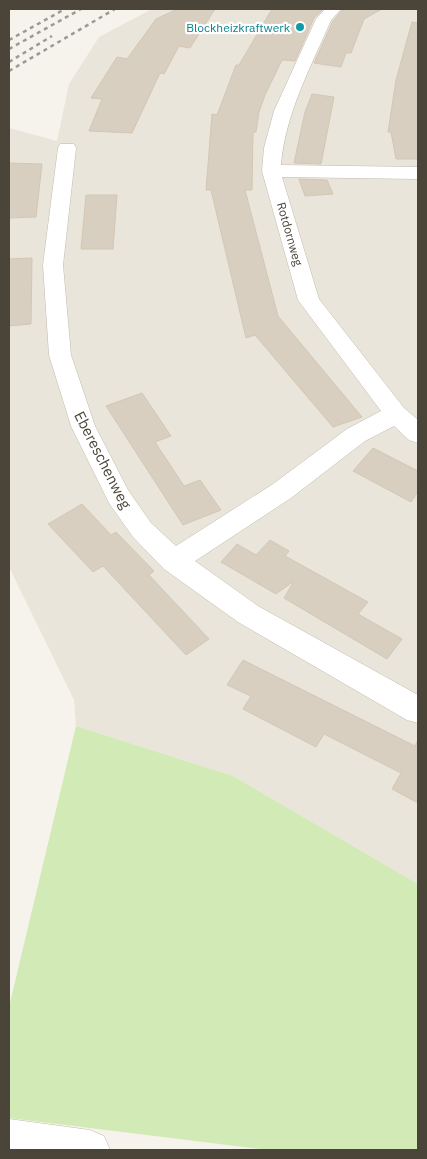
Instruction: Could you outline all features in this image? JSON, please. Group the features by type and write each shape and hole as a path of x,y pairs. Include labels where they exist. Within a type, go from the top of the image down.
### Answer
{"street":[{"name":"Rotdornweg","path":"333,9 324,19 283,111 273,148 271,171 309,300 396,414 418,434"},
{"name":"Ebereschenweg","path":"67,148 53,265 60,355 83,426 118,496 142,530 174,561 248,614 418,710"},
{"path":"271,171 418,172"},
{"path":"174,561 282,491 356,435 396,414"},
{"path":"9,1139 90,1150"}],"shaded area":[{"path":"152,9 418,9 418,884 233,776 76,726 74,700 9,567 9,128 57,141 69,84 99,37"}],"green space":[{"path":"76,726 233,776 418,884 418,1150 269,1150 9,1118 9,1007"}],"building":[{"path":"177,9 215,9 190,48 179,46 164,74 160,73 132,133 89,131 102,99 91,98 117,57 127,59 156,19"},
{"path":"272,9 323,9 314,18 295,61 282,60 265,95 259,112 256,132 253,132 252,190 245,190 278,316 362,417 333,427 255,335 246,338 211,190 206,190 212,114 217,115 236,65 239,65"},
{"path":"343,9 382,9 364,19 351,53 346,53 341,67 314,63 333,21"},
{"path":"412,22 418,23 418,159 396,159 391,132 388,132 396,80"},
{"path":"312,94 334,97 321,164 294,163 305,112"},
{"path":"9,163 42,164 36,217 9,218"},
{"path":"299,179 327,180 333,194 305,196"},
{"path":"86,195 117,195 113,249 81,249"},
{"path":"32,258 31,324 9,326 9,259"},
{"path":"142,393 171,436 155,442 184,486 200,480 221,510 183,525 106,406"},
{"path":"373,448 418,471 418,492 411,502 353,471"},
{"path":"82,504 111,535 116,532 154,571 149,575 209,639 186,655 103,566 93,572 48,524"},
{"path":"270,540 289,551 285,556 368,602 358,614 402,639 387,659 284,598 294,581 276,594 221,562 237,544 256,555"},
{"path":"243,660 415,746 418,740 418,803 392,789 401,773 324,734 316,747 243,709 251,696 227,685"}],"railway":[{"path":"9,40 65,9"},
{"path":"9,49 81,9"},
{"path":"9,71 115,9"},
{"path":"9,62 52,36"}],"place":[{"name":"Blockheizkraftwerk","path":"300,27"}]}
